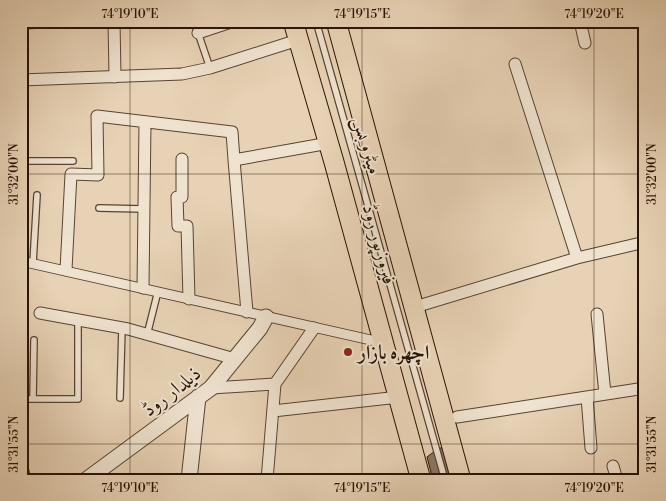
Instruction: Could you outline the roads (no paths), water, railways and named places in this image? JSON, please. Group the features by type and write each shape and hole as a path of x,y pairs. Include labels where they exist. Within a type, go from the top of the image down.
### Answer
{"main road":[{"name":"فیروزپور روڈ","path":"293,21 421,480"},
{"name":"فیروزپور روڈ","path":"336,21 378,181 415,307 460,480"}],"street":[{"path":"24,24 72,21"},
{"path":"114,21 115,76"},
{"path":"198,33 234,21"},
{"path":"580,21 585,43"},
{"path":"21,80 182,74 210,68 298,40"},
{"path":"515,64 577,258"},
{"path":"66,270 71,174 98,175 97,116 232,132 247,312"},
{"path":"143,288 145,122"},
{"path":"234,160 328,143"},
{"path":"182,159 182,196 177,196 178,226 187,226 189,299"},
{"path":"415,307 577,258 645,242"},
{"path":"21,260 384,344"},
{"path":"40,313 122,328 234,359"},
{"path":"597,314 605,394"},
{"name":"ذیلدار روڈ","path":"86,480 211,388 260,328 266,317"},
{"path":"267,480 275,384 314,328"},
{"path":"211,388 275,384"},
{"path":"457,417 645,388"},
{"path":"190,480 198,397"},
{"path":"273,410 399,397"},
{"path":"587,397 591,448"},
{"path":"613,466 617,480"}],"lane":[{"path":"194,21 210,68"},
{"name":"میٹرو بس","path":"316,21 445,480"},
{"path":"21,161 73,161"},
{"path":"33,263 37,195"},
{"path":"99,208 144,209"},
{"path":"147,334 158,291"},
{"path":"21,399 78,399 78,320"},
{"path":"120,398 122,328"},
{"path":"33,399 34,340"},
{"path":"21,454 22,464 28,480"}],"place":[{"name":"اچھرہ بازار","path":"348,352"}]}
